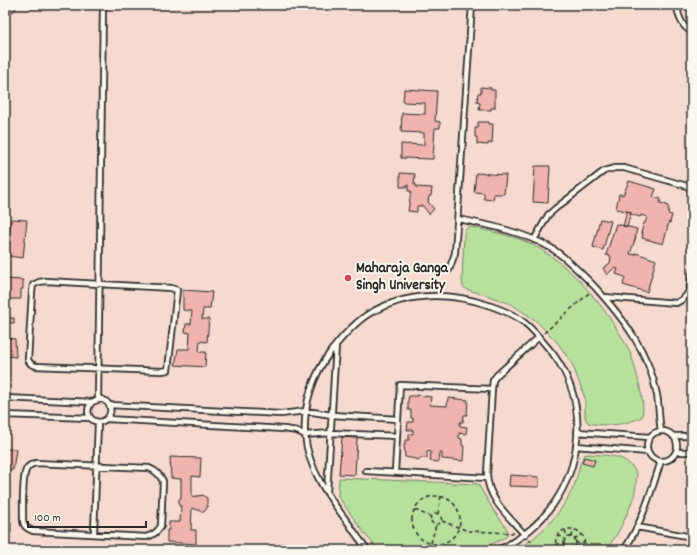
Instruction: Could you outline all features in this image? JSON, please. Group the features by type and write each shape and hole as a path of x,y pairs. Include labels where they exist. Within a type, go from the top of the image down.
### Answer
{"lane":[{"path":"98,399 103,5"},
{"path":"449,270 456,253 472,5"},
{"path":"677,5 677,12 681,22 688,30 692,32"},
{"path":"534,240 548,216 556,208 604,171 615,168 624,168 687,186 692,190"},
{"path":"458,219 493,226 534,240 551,248 580,271 616,310 633,334 647,361 656,393 661,431"},
{"path":"604,297 676,303 687,295 690,289 692,274"},
{"path":"46,281 171,288 177,290 168,370 162,372 98,368 36,366 31,364 28,360 32,292 34,285 39,282 46,281"},
{"path":"368,550 337,509 313,468 305,434 308,401 316,376 326,358 357,323 382,307 421,297 437,295 464,299 499,309 520,320 553,352 570,382 575,400 577,432 576,446 570,472 563,490 552,508 541,520 524,534 498,550"},
{"path":"524,534 495,500 488,486 487,478 492,389 497,375 539,337"},
{"path":"327,492 336,345"},
{"path":"396,472 400,385 492,389"},
{"path":"5,398 92,402 98,399 106,401 110,405 281,414 306,411 332,416 398,419"},
{"path":"90,418 88,415 88,408 92,402"},
{"path":"107,419 110,414 110,405"},
{"path":"5,415 90,418 98,422 107,419 284,429 305,434 330,433 397,436"},
{"path":"94,533 98,422"},
{"path":"676,452 676,441 673,436 667,432 661,431 655,433 650,437 646,445 652,458 661,461 670,458 676,452 692,452"},
{"path":"577,432 650,437"},
{"path":"673,436 692,436"},
{"path":"576,446 648,452"},
{"path":"624,550 637,527 650,495 661,461"},
{"path":"31,464 96,465 149,468 156,470 162,481 161,526 158,531 152,536 94,533 32,531 26,529 22,518 24,476 26,469 31,464"},
{"path":"366,471 487,478"},
{"path":"637,527 692,537"}],"path":[{"path":"539,337 589,293"},
{"path":"438,514 441,496"},
{"path":"441,496 450,500 456,506 460,520 459,528 455,535 449,540 441,544 431,543 419,537 414,530 412,522 413,514 421,501 428,497 441,496"},
{"path":"415,510 431,517"},
{"path":"431,517 434,514 438,514"},
{"path":"438,514 442,517 442,521"},
{"path":"431,517 431,522 436,525"},
{"path":"442,521 459,528 478,532 524,534 538,550"},
{"path":"431,543 436,525 442,521"},
{"path":"565,529 567,537"},
{"path":"556,550 555,544 558,534 565,529 575,529 582,534 585,542 582,550 575,546"},
{"path":"572,537 575,529"},
{"path":"558,534 565,539"},
{"path":"574,539 582,534"},
{"path":"555,544 564,545 568,549 572,549 575,546 574,539 572,537 567,537 565,539 564,545 561,550"},
{"path":"575,543 585,542"}],"shaded area":[{"name":"Maharaja Ganga Singh University","path":"5,5 692,5 692,550 5,550"}],"green space":[{"path":"471,227 506,235 527,242 543,251 558,261 597,300 629,350 640,387 643,406 642,417 629,422 616,424 602,425 588,423 585,417 585,398 573,366 558,343 535,320 511,304 463,287 464,235 466,230"},
{"path":"588,454 622,459 633,467 637,474 635,493 629,510 619,531 606,550 516,550 541,531 562,508 574,486 580,463 584,455"},
{"path":"339,478 478,484 494,511 506,527 508,534 506,537 488,546 468,550 380,550 364,533 338,496"}],"building":[{"path":"5,5 13,5 16,9 7,17 5,15"},
{"path":"689,5 692,5 692,15 689,14"},
{"path":"481,87 495,90 495,108 491,108 491,110 479,110 480,103 477,102 478,93 481,93"},
{"path":"404,89 437,91 435,121 440,122 440,128 435,128 433,159 401,158 401,144 424,145 424,133 401,132 402,113 425,114 425,103 403,102"},
{"path":"478,122 489,122 489,124 493,124 492,143 488,143 488,145 477,144 475,128 478,128"},
{"path":"535,166 550,166 548,203 533,202"},
{"path":"400,173 415,174 414,184 416,184 416,187 432,188 431,196 429,196 428,202 434,209 429,214 423,206 417,206 417,212 408,211 411,191 408,191 408,185 406,185 406,187 400,187"},
{"path":"476,173 506,175 504,194 494,194 493,200 484,199 484,193 474,192"},
{"path":"629,181 656,189 653,197 661,199 660,203 667,205 669,209 668,214 672,215 663,244 642,238 643,233 641,233 647,217 641,215 640,217 630,214 631,212 616,209 619,194 623,195"},
{"path":"627,211 631,212 627,227 623,226"},
{"path":"11,219 27,220 23,258 8,256"},
{"path":"600,219 611,221 603,250 593,247"},
{"path":"616,224 637,229 630,254 636,255 636,253 656,260 647,292 623,285 625,277 616,274 618,269 614,268 607,275 603,268 610,263 611,256 606,255"},
{"path":"5,279 23,280 21,299 9,299 8,318 14,318 14,323 8,323 7,338 15,339 16,357 5,356"},
{"path":"183,290 212,292 210,309 203,309 202,319 209,319 207,342 200,341 199,352 206,352 205,367 175,365 178,349 189,349 190,333 185,332 186,324 191,324 192,311 183,310"},
{"path":"417,395 431,397 430,405 447,406 448,398 468,400 467,415 464,415 463,422 460,422 460,426 467,427 466,434 459,433 459,438 462,439 462,445 464,446 463,461 442,459 442,453 440,453 439,462 430,461 431,452 427,451 427,458 420,458 420,460 405,457 405,440 409,440 409,434 413,434 413,430 407,430 408,422 413,422 413,418 411,418 411,410 408,410 408,400 409,396"},
{"path":"342,437 357,438 355,475 339,474"},
{"path":"5,449 16,449 13,470 5,470"},
{"path":"170,457 201,458 200,477 192,476 192,497 203,495 207,498 207,508 204,512 192,508 191,530 196,530 196,544 167,542 169,522 180,522 181,506 179,506 179,499 181,499 181,479 171,478"},
{"path":"584,457 595,460 593,466 582,463"},
{"path":"510,475 539,477 539,487 509,486"},
{"path":"5,511 10,512 9,522 11,523 11,533 5,532"}],"place":[{"name":"Maharaja Ganga Singh University","path":"348,278"}]}
